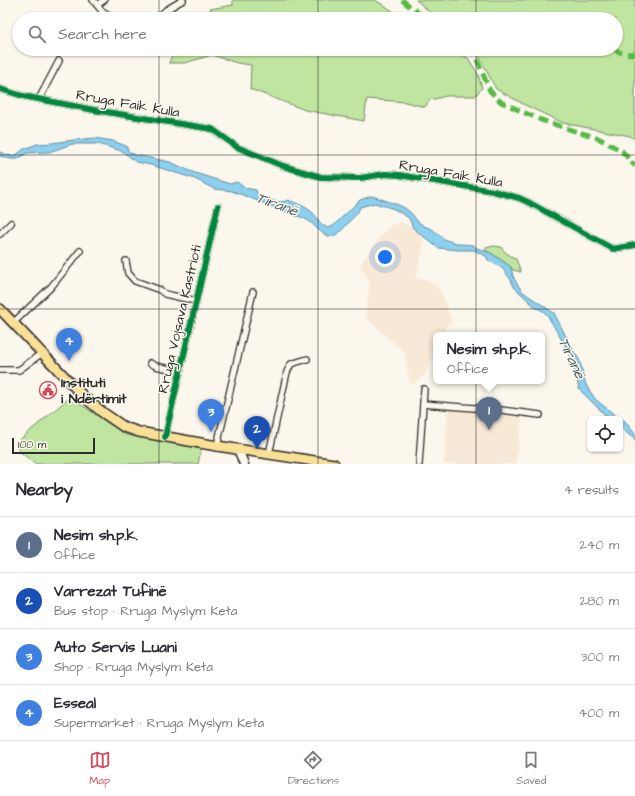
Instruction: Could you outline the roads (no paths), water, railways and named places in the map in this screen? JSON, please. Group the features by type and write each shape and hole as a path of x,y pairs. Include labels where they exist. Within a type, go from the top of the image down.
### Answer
{"main road":[{"path":"0,309 82,395 113,420 131,430 218,446 334,464"}],"street":[{"path":"104,0 95,2 105,12"},
{"path":"164,12 183,0"},
{"path":"39,99 59,61"},
{"name":"Rruga Faik Kulla","path":"0,88 23,96 94,110 212,129 236,147 283,166 321,177 360,178 385,174 399,175 508,195 530,203 612,249 635,245"},
{"name":"Rruga Vojsava Kastrioti","path":"165,437 218,206"},
{"path":"0,234 11,223"},
{"path":"13,323 51,287 80,251"},
{"path":"126,261 128,273 135,281 160,290 165,294 196,301"},
{"path":"218,446 253,292"},
{"path":"0,370 19,370 42,353"},
{"path":"269,454 287,372 291,364 307,359"},
{"path":"150,363 156,366 179,371"},
{"path":"419,464 424,389"},
{"path":"423,404 489,408 540,415"},
{"path":"238,449 244,464"}],"water":[{"name":"Tiranë","path":"95,138 113,141 126,146 129,152 136,155 170,162 195,173 230,184 237,182 245,188 256,190 257,194 272,201 281,202 288,200 303,206 314,214 325,227 328,228 333,226 360,200 372,196 405,208 417,221 432,229 446,240 460,244 473,245 491,253 511,267 513,276 523,292 554,313 579,359 586,385 595,399 617,416 606,416 579,389 572,358 548,316 543,311 535,307 514,287 511,280 502,268 488,260 486,256 474,250 438,248 413,228 409,218 394,209 375,203 360,207 356,214 339,232 333,236 327,236 305,219 232,191 214,189 195,179 151,165 136,162 122,151 98,144 72,144 49,152 27,153 18,159 0,156 0,152 11,156 37,144"},
{"path":"623,420 635,434 635,440 623,430"}],"place":[{"name":"Esseal","path":"69,361"},
{"name":"Instituti i Ndërtimit","path":"48,390"},
{"name":"Nesim sh.p.k.","path":"489,430"},
{"name":"Auto Servis Luani","path":"211,432"},
{"name":"Varrezat Tufinë","path":"257,449"}]}
